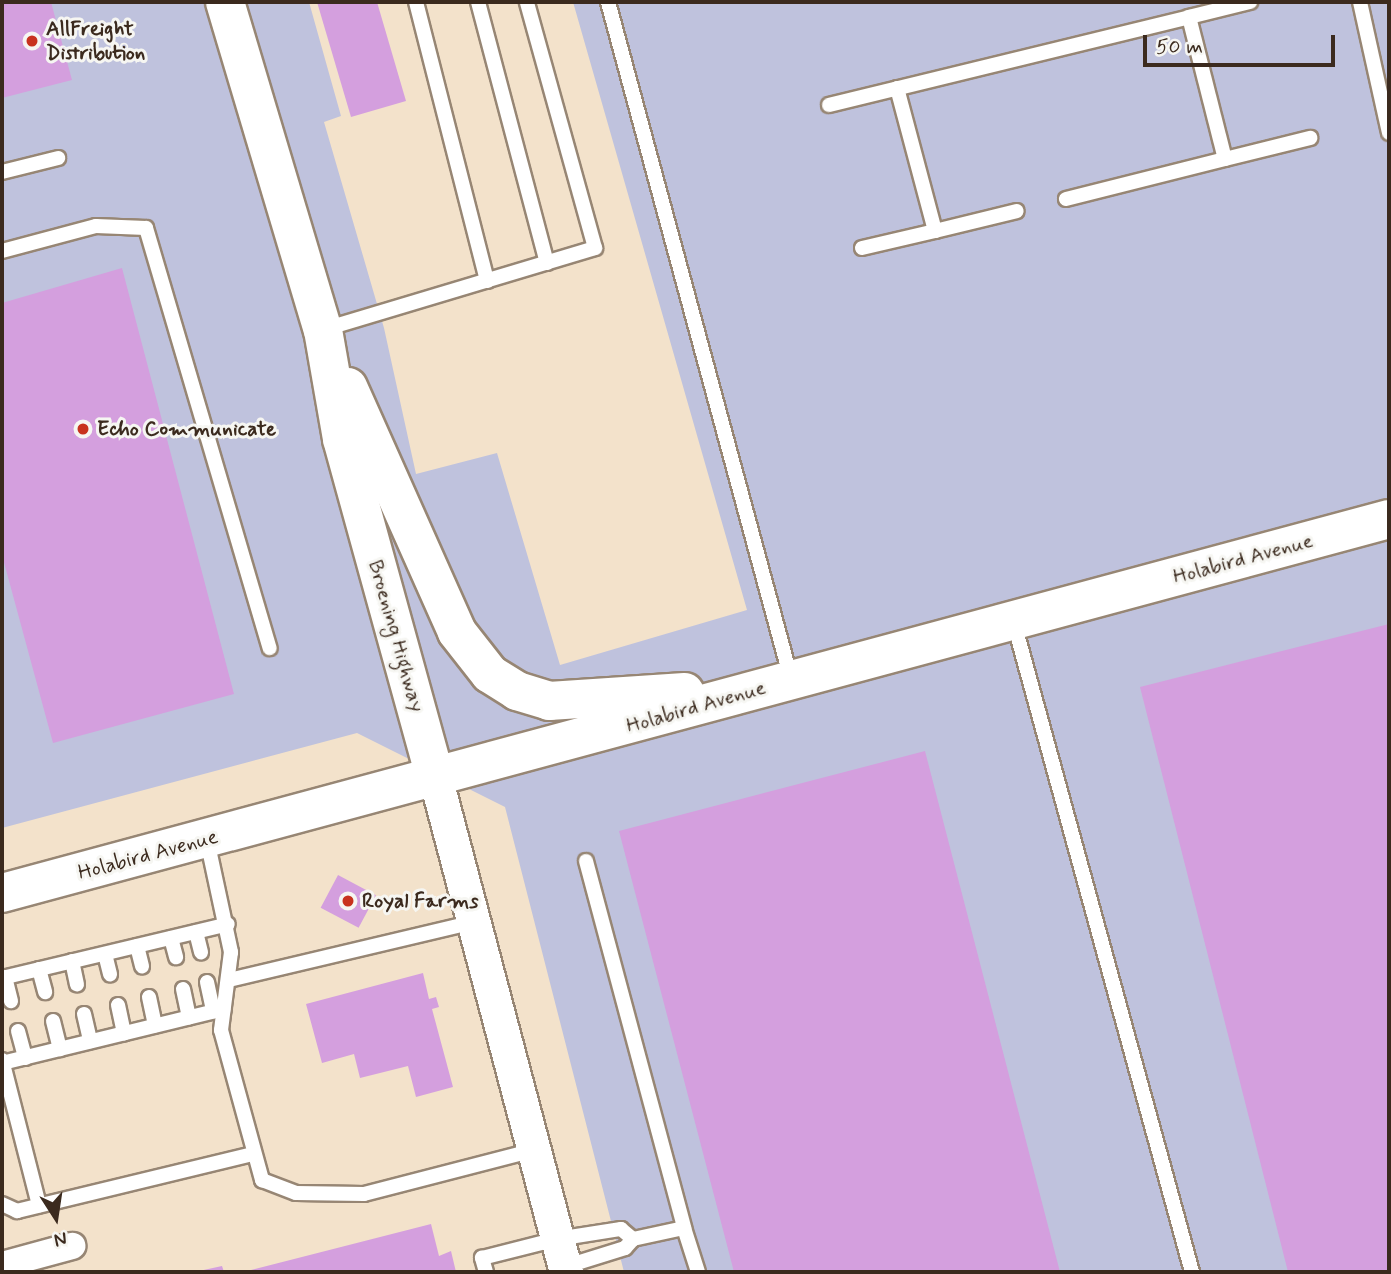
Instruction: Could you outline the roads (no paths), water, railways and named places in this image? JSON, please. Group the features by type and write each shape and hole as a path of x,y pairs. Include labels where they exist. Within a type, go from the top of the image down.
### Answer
{"main road":[{"name":"Broening Highway","path":"225,2 323,330 342,439 436,780"},
{"path":"323,330 457,632 490,674 517,691 549,701 589,702 792,681"},
{"name":"Holabird Avenue","path":"2,893 436,780 1389,519"}],"street":[{"name":"Broening Highway","path":"436,780 562,1260"},
{"path":"2,1265 72,1246"}],"lane":[{"path":"416,2 487,281"},
{"path":"478,2 547,263"},
{"path":"323,330 595,248 527,2"},
{"path":"608,2 792,681"},
{"path":"829,105 1250,2"},
{"path":"1360,2 1389,133"},
{"path":"1189,17 1225,159"},
{"path":"897,88 934,231"},
{"path":"1066,199 1310,138"},
{"path":"2,172 58,158"},
{"path":"862,248 1017,211"},
{"path":"2,251 96,226 146,228 270,648"},
{"path":"1013,622 1192,1272"},
{"path":"207,840 228,924 229,979 219,1010"},
{"path":"586,861 698,1272"},
{"path":"229,979 474,922"},
{"path":"10,1001 3,978 228,924"},
{"path":"196,932 201,953"},
{"path":"171,938 176,957"},
{"path":"137,946 142,966"},
{"path":"105,954 110,974"},
{"path":"72,961 77,984"},
{"path":"39,969 45,992"},
{"path":"207,982 219,1010 220,1030 262,1180 296,1193 364,1194 534,1150"},
{"path":"183,989 189,1017"},
{"path":"149,997 155,1026"},
{"path":"118,1005 124,1033"},
{"path":"39,1205 2,1062 219,1010"},
{"path":"84,1014 90,1041"},
{"path":"53,1021 60,1049"},
{"path":"18,1031 25,1058"},
{"path":"2,1204 17,1211 253,1154"},
{"path":"486,1272 482,1258 562,1260 625,1248 633,1239 684,1228"},
{"path":"562,1260 621,1229 633,1239"}],"place":[{"name":"AllFreight Distribution","path":"32,41"},
{"name":"Echo Communicate","path":"83,429"},
{"name":"Royal Farms","path":"348,901"}]}
